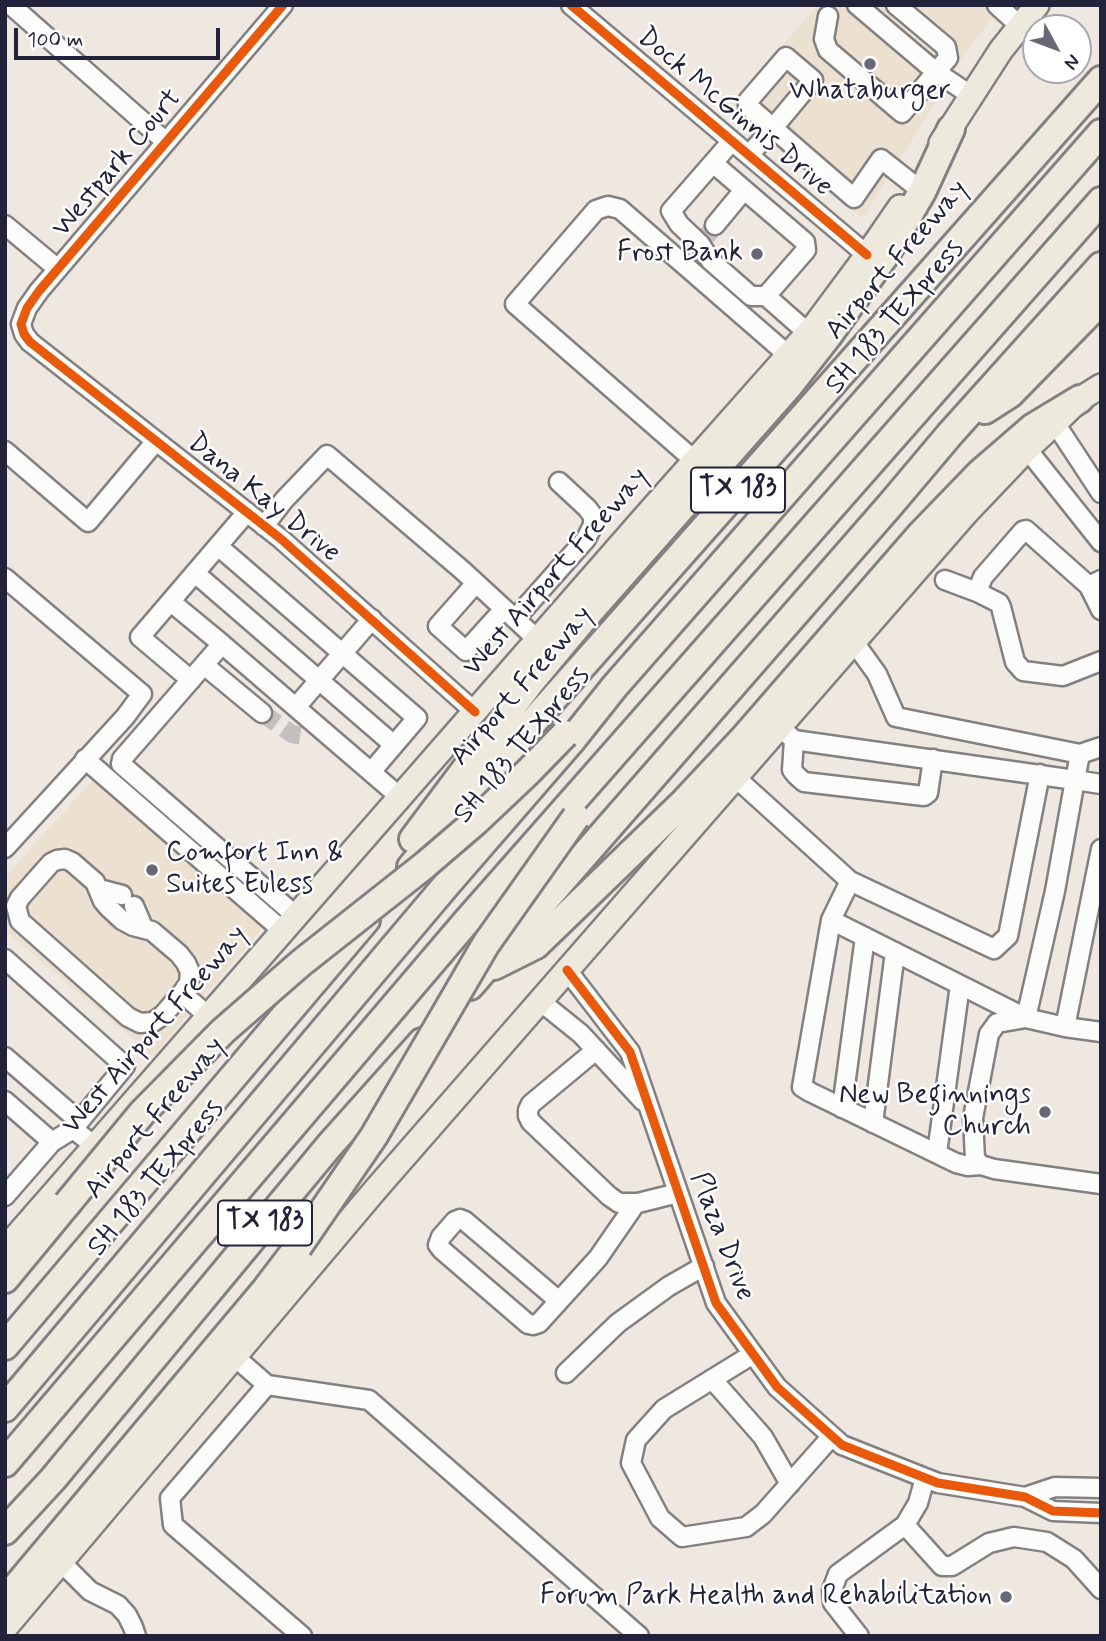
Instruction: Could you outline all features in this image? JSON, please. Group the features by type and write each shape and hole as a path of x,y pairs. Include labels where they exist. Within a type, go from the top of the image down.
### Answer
{"highway":[{"name":"Airport Freeway","path":"5,1346 546,707 1101,80"},
{"path":"380,904 416,833 530,683 595,605 788,387 828,336 886,254 922,192 951,129"},
{"name":"SH 183 TEXpress","path":"5,1408 569,737 1101,133"},
{"path":"5,1600 266,1289 298,1247 374,1136 486,944 602,767 1101,201"},
{"name":"TX 183","path":"5,1531 53,1479 329,1146 423,1042 950,434 1101,266"},
{"path":"950,434 1010,394 1101,302"},
{"path":"482,971 536,945 685,801 743,739 921,534 980,473 1032,428 1091,393"},
{"path":"5,1279 142,1113 223,1031 301,963 425,865 569,737"},
{"path":"5,1463 466,922 571,812"},
{"path":"5,1476 40,1436 62,1397"},
{"path":"5,1541 53,1479"}],"main road":[{"name":"West Airport Freeway","path":"5,1249 808,333 892,220 1001,50 1037,5"},
{"path":"5,1628 376,1189 735,777 787,734 854,642 968,511 1027,449 1091,393"}],"street":[{"name":"Dock McGinnis Drive","path":"571,5 867,255"},
{"path":"857,5 936,72 972,96"},
{"path":"832,11 824,39 828,50 899,110 948,58 946,47 896,5"},
{"path":"998,5 1020,26"},
{"name":"Westpark Court","path":"21,324 27,307 278,7"},
{"path":"11,9 166,142"},
{"path":"749,155 773,128 854,198 881,159 914,184"},
{"path":"707,235 679,224 671,211 732,141"},
{"path":"713,163 805,242 806,250 766,296"},
{"path":"744,190 707,235 711,261 751,296 766,296 808,333"},
{"path":"695,461 515,304 596,210 608,206 620,209 788,355"},
{"path":"5,226 58,269"},
{"name":"Dana Kay Drive","path":"21,324 30,342 264,526 475,712"},
{"path":"1055,423 1101,494"},
{"path":"5,450 88,522 156,441"},
{"path":"1027,449 1101,542"},
{"path":"264,526 284,500 327,455 538,640"},
{"path":"476,583 438,626 466,652 586,539 593,525 593,516 558,482"},
{"path":"191,680 140,637 247,512"},
{"path":"976,592 983,577 1026,530 1095,583 1101,610"},
{"path":"218,546 417,718 371,772"},
{"path":"195,573 394,745"},
{"path":"945,580 996,601 1001,607 1015,662 1023,671 1063,676 1101,661"},
{"path":"5,848 125,717 142,694 8,586"},
{"path":"171,602 296,708 311,731 371,772 400,797"},
{"path":"296,708 372,620"},
{"path":"854,642 877,674 897,717 1080,754 1101,747"},
{"path":"222,644 122,759 121,764 290,923"},
{"path":"204,665 262,713"},
{"path":"933,759 928,793 924,796 804,782 792,770 787,734 1101,784"},
{"path":"1026,1018 1055,891 1080,754"},
{"path":"85,759 290,923"},
{"path":"735,777 850,881 993,948 1008,936 1040,774"},
{"path":"1065,1027 1101,849"},
{"path":"65,859 95,881 103,901 122,920 133,926 143,927 152,931 179,954 190,972 189,983 163,1015 153,1022 140,1023 128,1017 20,921 16,906 44,870 57,860 65,859"},
{"path":"850,881 831,920 802,1087 937,1153 968,1166 981,1165"},
{"path":"99,889 128,900 143,927"},
{"path":"831,920 1026,1018 1101,1032"},
{"path":"842,1108 865,937"},
{"path":"873,1123 895,952"},
{"path":"5,959 125,1066 76,1125 52,1142 5,1196"},
{"name":"Plaza Drive","path":"567,970 630,1052 716,1303 777,1387 842,1445 925,1478 938,1483 1025,1497 1053,1511 1101,1513"},
{"path":"937,1153 960,985"},
{"path":"182,993 208,1016"},
{"name":"Plaza Drive","path":"540,1001 581,1034 648,1106"},
{"path":"1026,1018 997,1023 989,1034 973,1118 975,1159 981,1165 994,1170 1101,1184"},
{"path":"596,1050 531,1104 528,1110 531,1122 619,1203 636,1203 678,1193"},
{"path":"5,1058 95,1146"},
{"path":"5,1101 52,1142"},
{"path":"559,1301 465,1221 455,1220 441,1237 438,1245 442,1250 528,1324 533,1325 539,1323 559,1301 598,1258 636,1203"},
{"path":"566,1373 618,1323 670,1286 704,1266"},
{"path":"753,1354 664,1409 636,1440 631,1463 660,1518 682,1536 746,1527 763,1514 832,1436"},
{"path":"235,1357 267,1385 369,1400 639,1636"},
{"path":"712,1379 763,1437 790,1484"},
{"path":"267,1385 170,1498 173,1525 302,1636"},
{"path":"859,1636 834,1604 832,1590 838,1574 905,1525 918,1503 925,1478"},
{"name":"Plaza Drive","path":"1025,1497 1055,1487 1101,1488"},
{"path":"905,1525 942,1566 952,1566 989,1543 1014,1538 1047,1542 1074,1559 1101,1589"},
{"path":"62,1563 90,1591 118,1605 134,1627 136,1636"}],"shaded area":[{"path":"818,5 1004,5 974,41 863,218 727,107"},
{"path":"93,780 263,927 153,1056 5,931 5,877"}],"tunnel":[{"path":"706,237 715,225"},
{"path":"262,713 292,734 305,736"}],"cycle path":[{"path":"283,5 39,291 27,308 21,324 30,342 281,539 475,712"},
{"path":"571,5 867,255"},
{"path":"567,970 630,1052 716,1303 777,1387 842,1445 938,1483 1025,1497 1053,1511 1101,1513"}],"place":[{"name":"Whataburger","path":"870,64"},
{"name":"Frost Bank","path":"757,254"},
{"name":"Comfort Inn & Suites Euless","path":"152,870"},
{"name":"New Beginnings Church","path":"1045,1112"},
{"name":"Forum Park Health and Rehabilitation","path":"1006,1597"}]}
